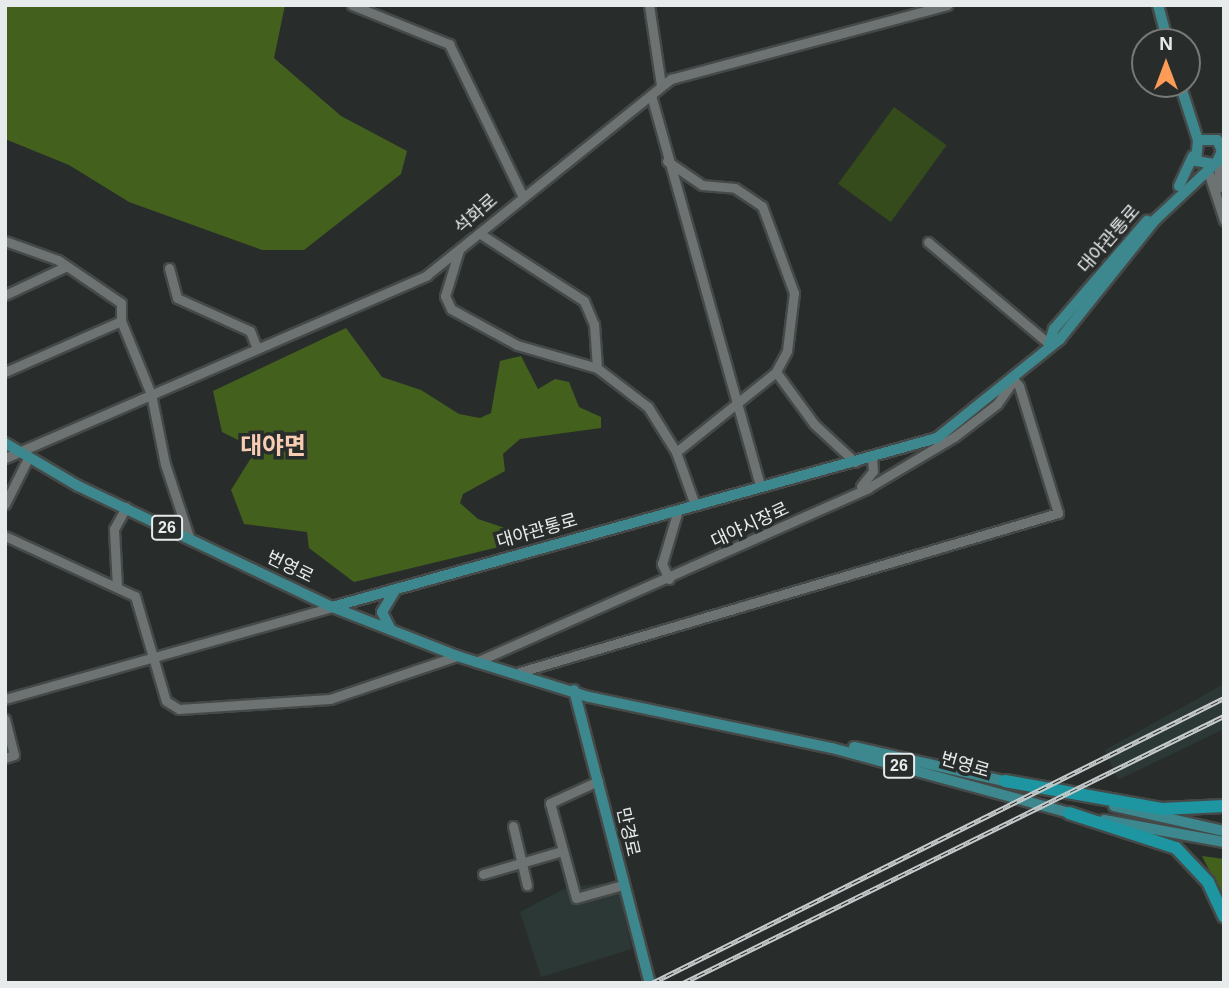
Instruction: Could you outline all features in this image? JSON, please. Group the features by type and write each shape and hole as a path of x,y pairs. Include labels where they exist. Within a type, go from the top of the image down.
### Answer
{"highway":[{"path":"1005,781 1162,809 1224,806"},
{"path":"1069,813 1176,848 1208,881 1224,917"}],"main road":[{"path":"1158,5 1164,28"},
{"path":"1184,98 1198,140 1209,137 1222,143 1212,165 1193,156"},
{"name":"대야관통로","path":"332,607 760,486 872,458 957,427 1014,380 1049,344 1054,329 1186,178 1198,140"},
{"name":"대야관통로","path":"1049,344 1060,340 1155,220 1212,165"},
{"name":"번영로","path":"5,443 126,508 332,607 457,656 520,672 574,690 832,748 1069,813 1224,842"},
{"path":"391,630 382,612 396,589"},
{"name":"번영로","path":"574,690 1005,781 1224,831"},
{"name":"만경로","path":"574,690 650,983"}],"street":[{"path":"352,5 449,44 522,195"},
{"path":"649,5 661,85"},
{"name":"석화로","path":"5,458 23,455 151,394 416,281 661,85 947,5"},
{"path":"651,95 667,161 760,486"},
{"path":"667,161 702,185 735,188 762,206 775,231 794,293 787,351 776,372 676,452"},
{"path":"1212,165 1224,206"},
{"path":"1212,165 1224,220"},
{"path":"479,233 584,301 594,324 597,368"},
{"path":"5,241 67,266 121,303 121,321 151,394 164,464 189,537"},
{"path":"928,242 1049,344"},
{"path":"459,249 445,296 451,309 517,345 597,368 648,407 676,452 695,505"},
{"path":"5,295 67,266"},
{"path":"169,268 177,298 250,331 257,348"},
{"path":"5,372 121,321"},
{"path":"776,372 814,424 855,461"},
{"path":"520,672 1058,513 1014,380"},
{"name":"대야시장로","path":"476,662 829,506 954,437 997,404 1014,380"},
{"path":"5,504 23,455"},
{"path":"829,506 869,481 872,458"},
{"path":"117,587 114,528 126,508"},
{"path":"669,579 662,564 678,510"},
{"path":"5,536 135,596 166,701 179,709 330,699 457,656"},
{"name":"대야관통로","path":"5,699 332,607"},
{"path":"5,719 14,755 5,758"},
{"path":"598,781 550,803 576,898 623,885"},
{"path":"513,826 527,885"},
{"path":"483,874 562,851"}],"shaded area":[{"path":"1224,684 1224,729 1118,780 1105,750"},
{"path":"617,882 632,949 541,977 520,912 568,887"}],"green space":[{"path":"5,5 285,5 274,58 341,116 407,151 401,174 304,250 262,250 129,202 69,165 5,139"},
{"path":"894,107 947,145 891,222 838,184"},
{"path":"346,328 382,377 421,390 459,414 480,418 491,413 500,361 521,356 538,389 555,379 569,382 579,407 601,417 601,428 520,439 503,454 505,471 463,494 460,503 478,519 508,529 507,545 354,582 309,548 307,532 244,524 231,490 251,458 238,440 222,432 213,391"},
{"path":"1202,856 1224,859 1224,897 1207,866"}],"railway":[{"path":"652,983 1224,698"},
{"path":"683,983 1224,716"}],"district":[{"name":"대야면","path":"273,446"}]}
